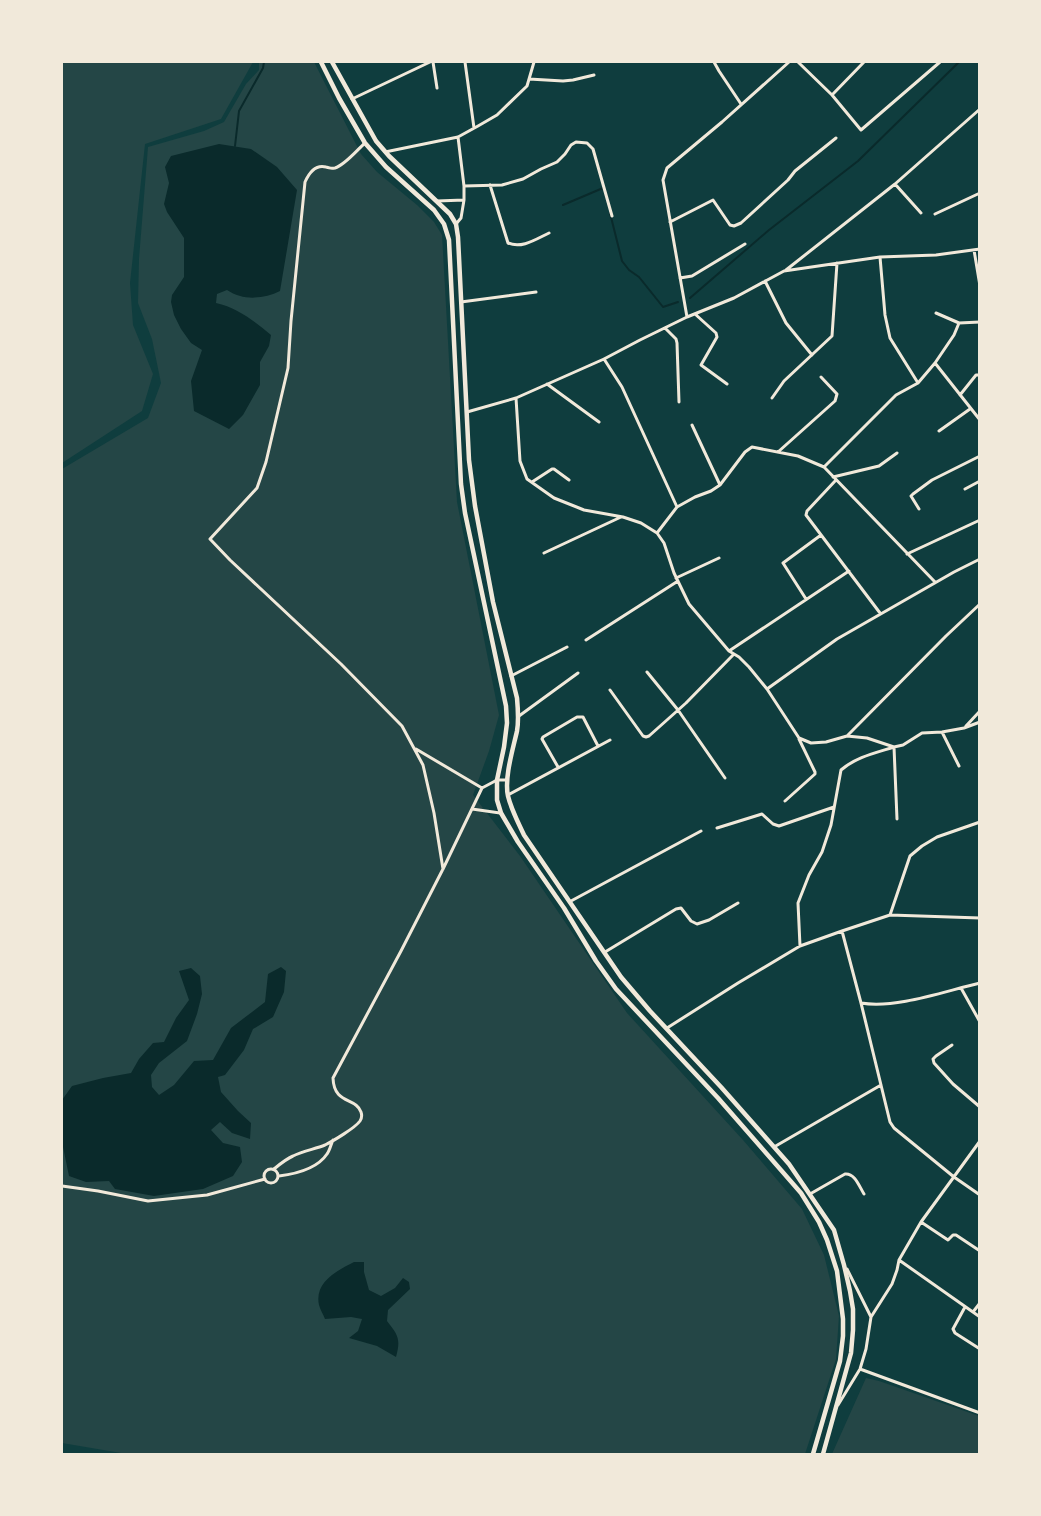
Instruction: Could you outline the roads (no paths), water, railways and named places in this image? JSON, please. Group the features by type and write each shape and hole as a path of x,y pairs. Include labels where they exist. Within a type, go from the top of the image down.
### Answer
{"main road":[{"path":"321,62 365,143 386,167 434,210 444,224 448,240 461,484 506,706 506,731 497,780 497,800 501,813 518,843 616,989 718,1098 801,1193 827,1240 837,1271 843,1319 840,1361 813,1455"},
{"path":"332,62 376,141 450,214 456,224 469,460 478,524 493,602 516,698 518,717 508,781 508,795 514,814 524,835 621,977 774,1147 834,1230 853,1309 854,1330 851,1353 838,1406 823,1455"},
{"path":"452,319 462,318"},
{"path":"468,525 478,524"},
{"path":"794,1185 800,1180"}],"street":[{"path":"352,99 431,62 437,88"},
{"path":"465,62 474,128"},
{"path":"385,152 458,138 497,115 527,86 534,62"},
{"path":"714,62 741,104"},
{"path":"687,317 663,180 667,168 789,62"},
{"path":"798,62 832,95 861,130 940,62"},
{"path":"832,95 864,62"},
{"path":"529,79 563,81 594,75"},
{"path":"467,412 516,398 604,359 687,317 734,298 784,272 895,184 980,109"},
{"path":"456,224 461,218 464,200 458,138"},
{"path":"670,222 712,200 730,225 741,223 795,171 837,138"},
{"path":"464,186 502,185 523,179 557,162 576,142 587,143 593,149 612,216"},
{"path":"365,143 338,167 315,168 305,182 288,368 266,462 257,488 210,539 402,726 423,765 443,869"},
{"path":"895,184 921,213"},
{"path":"490,185 508,243 522,244 549,233"},
{"path":"935,214 980,193"},
{"path":"437,201 464,200"},
{"path":"680,278 692,276 745,244"},
{"path":"784,272 880,257 936,255 980,249"},
{"path":"974,250 980,286"},
{"path":"880,257 885,315 891,338 918,383"},
{"path":"772,398 784,381 832,336 837,264"},
{"path":"765,281 786,323 812,356"},
{"path":"461,302 536,292"},
{"path":"936,313 959,323 980,322"},
{"path":"694,314 716,333 717,337 701,365 727,384"},
{"path":"824,467 896,395 918,383 935,363 954,335 959,323"},
{"path":"665,328 678,343 679,402"},
{"path":"604,359 622,387 677,507"},
{"path":"935,363 980,420"},
{"path":"960,395 976,375 980,375"},
{"path":"778,452 835,401 837,394 821,377"},
{"path":"547,384 599,422"},
{"path":"516,398 520,461 527,479 554,498 584,510 641,523 657,533 664,543 689,604 729,651 739,657 766,689 799,738 815,772 785,801"},
{"path":"939,431 970,409"},
{"path":"692,426 720,485"},
{"path":"657,533 677,507 720,485 752,447 798,456 824,467 935,582"},
{"path":"881,613 806,515 835,479 879,466 897,453"},
{"path":"919,509 912,499 913,494 932,480 980,456"},
{"path":"532,482 552,469 569,480"},
{"path":"965,489 980,481"},
{"path":"544,553 622,517"},
{"path":"908,554 980,520"},
{"path":"807,599 783,563 821,535"},
{"path":"586,640 677,579 719,558"},
{"path":"766,689 837,639 935,582 980,559"},
{"path":"729,651 849,571"},
{"path":"847,736 980,604"},
{"path":"511,676 567,647"},
{"path":"610,690 646,737 678,710 734,654"},
{"path":"647,672 678,710 725,778"},
{"path":"518,717 578,673"},
{"path":"964,728 980,711"},
{"path":"558,767 542,739 577,717 583,717 598,746"},
{"path":"800,946 798,903 809,875 822,852 831,825 841,770 849,763 867,755 903,745 922,733 964,728 980,722"},
{"path":"942,732 959,766"},
{"path":"799,738 812,743 847,736 867,738 894,747"},
{"path":"508,795 610,740"},
{"path":"894,747 897,819"},
{"path":"415,748 482,788"},
{"path":"265,1179 265,1173 269,1169 274,1169 291,1156 324,1145 360,1121 361,1110 338,1094 333,1087 333,1078 401,951 482,788 497,780 508,781"},
{"path":"717,828 762,814 773,824 779,826 834,807"},
{"path":"472,809 501,813"},
{"path":"890,915 910,856 937,837 980,822"},
{"path":"571,901 701,831"},
{"path":"441,852 451,852"},
{"path":"604,952 676,909 681,908 691,921 697,924 738,903"},
{"path":"667,1028 738,982 800,946 842,930 890,915 980,918"},
{"path":"842,930 890,1122 894,1128 954,1177 980,1195"},
{"path":"861,1003 873,1005 902,1001 980,983"},
{"path":"961,988 980,1022"},
{"path":"952,1045 933,1059 934,1063 952,1084 980,1107"},
{"path":"774,1147 881,1085"},
{"path":"265,1179 274,1183 279,1176 300,1172 319,1162 326,1155 333,1140"},
{"path":"838,1406 860,1369 871,1317 892,1284 899,1260 921,1222 980,1141"},
{"path":"274,1169 279,1176"},
{"path":"810,1194 849,1173 864,1194"},
{"path":"62,1186 148,1201 207,1195 265,1179"},
{"path":"921,1222 948,1240 956,1235 980,1251"},
{"path":"899,1260 980,1317"},
{"path":"844,1265 871,1317"},
{"path":"973,1312 980,1303"},
{"path":"965,1307 953,1329 954,1333 980,1349"},
{"path":"860,1369 980,1413"}],"waterway":[{"path":"235,146 239,111 263,68 264,62"},
{"path":"690,298 769,230 858,161 959,62"},
{"path":"563,205 603,188 604,190"},
{"path":"610,213 622,261 639,277 663,307 678,302"}]}
